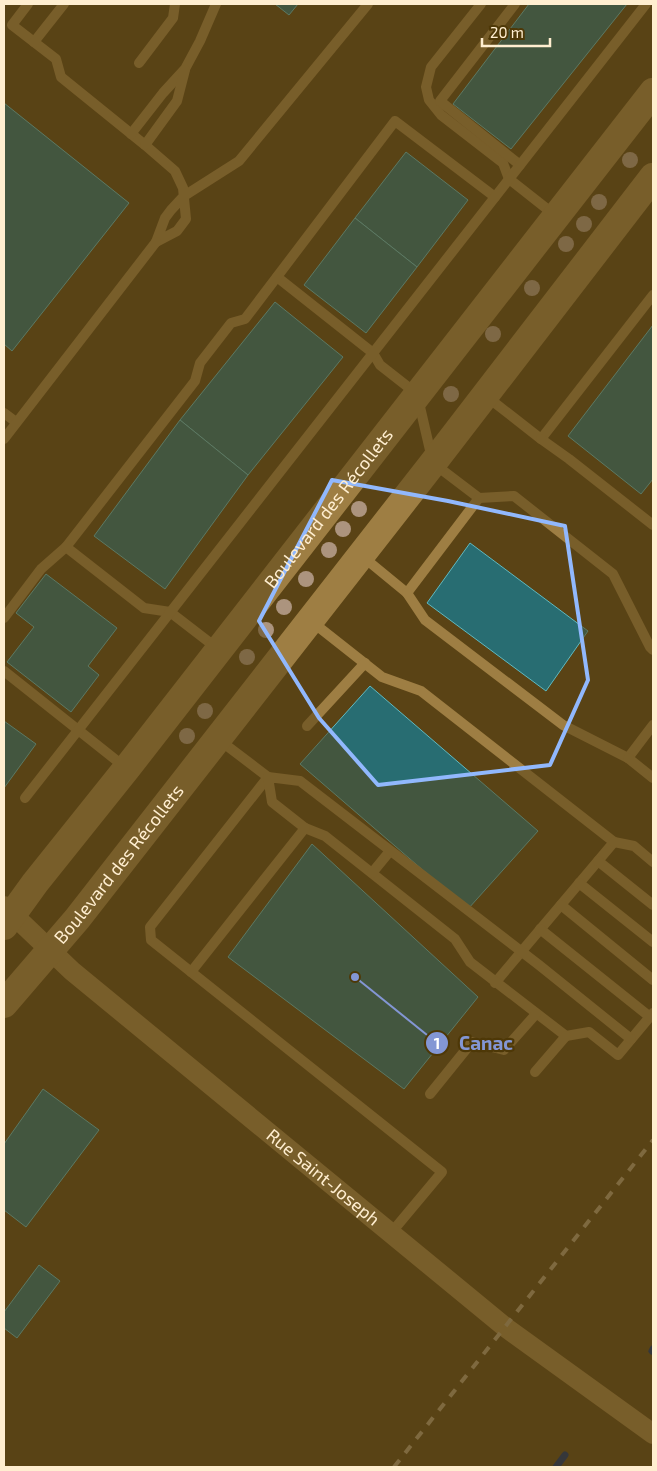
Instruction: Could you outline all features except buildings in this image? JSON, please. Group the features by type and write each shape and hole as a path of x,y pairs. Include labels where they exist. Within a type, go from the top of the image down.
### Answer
{"main road":[{"name":"Boulevard des Récollets","path":"7,915 127,768 653,92"},
{"name":"Boulevard des Récollets","path":"4,1004 77,919 433,463 653,177"}],"street":[{"name":"Rue Saint-Joseph","path":"7,915 136,1025 505,1327 653,1434"}],"lane":[{"path":"28,4 12,25 56,59 61,78 145,145 175,171 180,179 186,219 178,231 156,242"},
{"path":"34,42 64,4"},
{"path":"139,63 173,18 175,4"},
{"path":"131,134 185,69 216,4"},
{"path":"4,438 156,242 165,218 184,196 239,161 368,4"},
{"path":"481,4 431,67 426,86 429,100 436,111 503,163 509,179 556,216"},
{"path":"515,4 440,101 520,164"},
{"path":"25,798 646,4"},
{"path":"145,145 177,101 185,69"},
{"path":"4,618 41,569 66,547 195,381 200,363 231,323 246,319 395,121 495,197"},
{"path":"277,277 373,353 380,365 417,394 433,463 479,498 514,496 613,574 653,650"},
{"path":"541,439 653,295"},
{"path":"485,396 653,525"},
{"path":"4,413 16,422"},
{"path":"407,593 479,498"},
{"path":"66,547 144,608 170,612 219,650"},
{"path":"361,555 407,593 424,620 563,724 628,758 653,778"},
{"path":"310,620 382,677 421,691 614,842 634,846 653,862"},
{"path":"307,726 365,663"},
{"path":"4,671 127,768"},
{"path":"628,758 653,725"},
{"path":"218,739 268,777 300,781 540,965 632,1040"},
{"path":"268,777 272,802 305,828 326,836 455,939 470,962 495,983 566,1036"},
{"path":"268,777 150,926 151,940 442,1172 390,1233"},
{"path":"191,972 305,828"},
{"path":"495,983 614,842"},
{"path":"372,873 390,851"},
{"path":"598,861 653,905"},
{"path":"579,883 653,942"},
{"path":"561,905 653,980"},
{"path":"535,1072 566,1036 589,1032 618,1056 652,1015 540,929"},
{"path":"430,1094 472,1042 504,1050 536,1014"}],"highlighted area":[{"path":"332,480 448,501 565,526 588,680 550,765 378,785 319,718 259,621"}],"waterway":[{"path":"556,1467 565,1455"}],"railway":[{"path":"394,1467 653,1140"}],"place":[{"name":"Canac","path":"355,977"}]}
